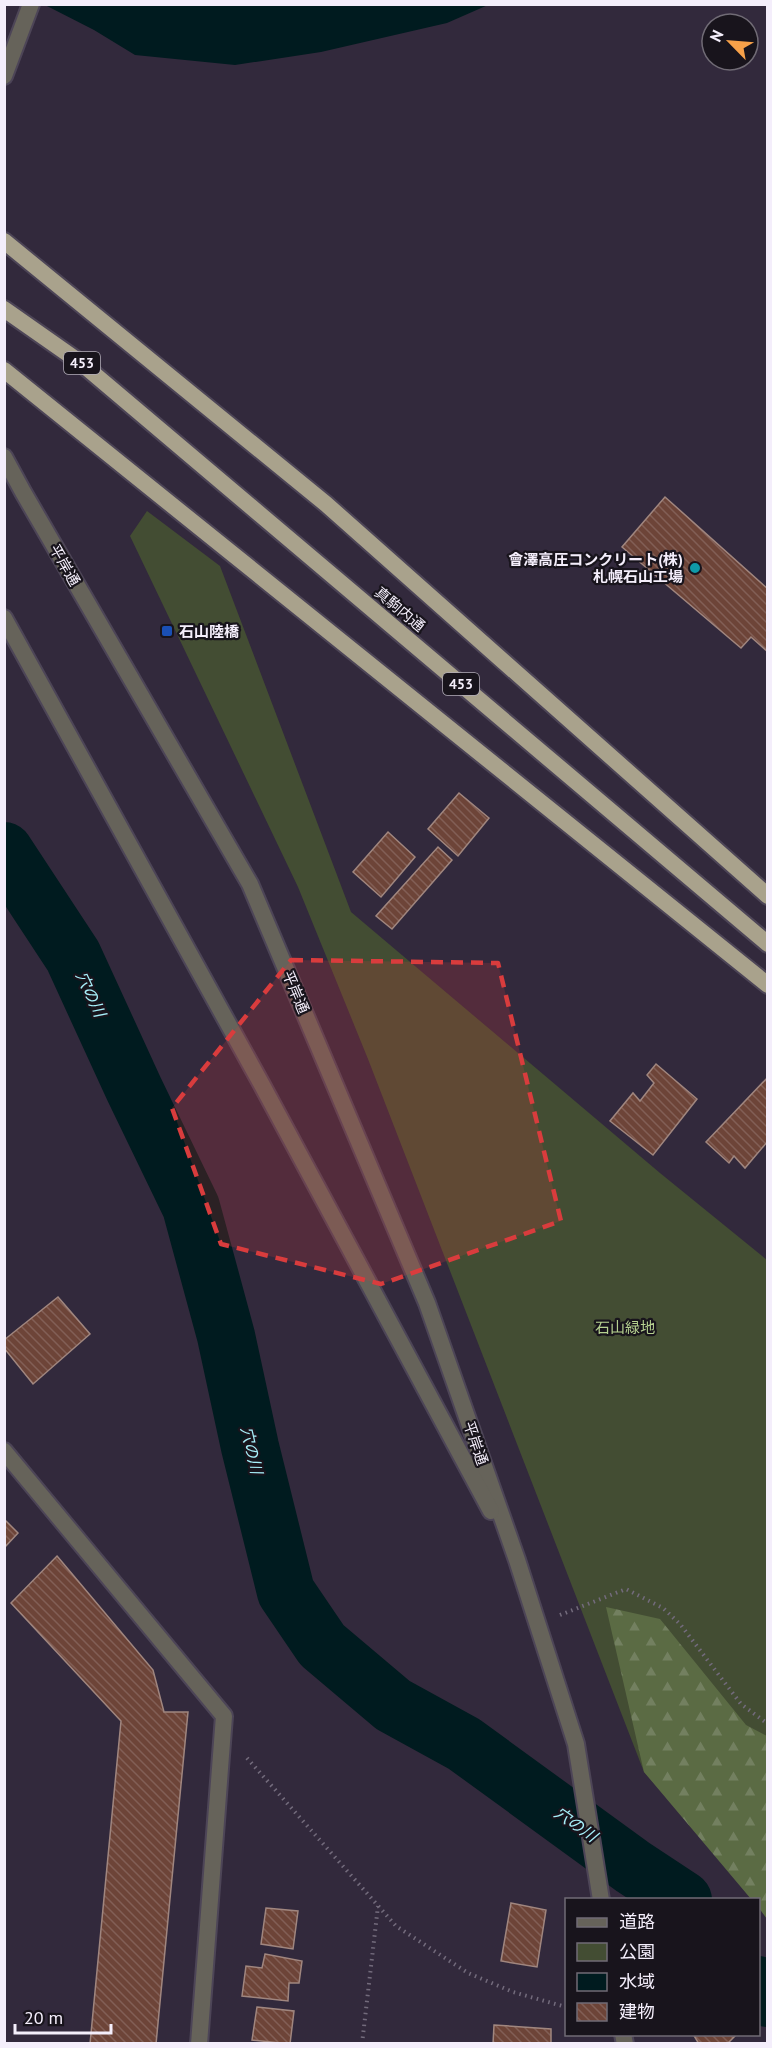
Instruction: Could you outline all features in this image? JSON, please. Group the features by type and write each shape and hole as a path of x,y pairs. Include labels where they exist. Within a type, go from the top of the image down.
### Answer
{"highway":[{"path":"4,241 326,504 768,896"},
{"name":"真駒内通","path":"4,309 81,363 155,424 768,944"},
{"path":"4,370 768,985"}],"street":[{"path":"4,76 31,4"},
{"name":"平岸通","path":"4,457 250,884 427,1303 517,1560 576,1744 601,1898"},
{"path":"4,471 23,492"},
{"name":"平岸通","path":"4,618 262,1085 517,1560"},
{"path":"4,1451 224,1716 199,2043"}],"path":[{"path":"538,1624 626,1589 663,1608 680,1624 741,1704 768,1724"},
{"path":"247,1758 396,1926 468,1973 513,1992 565,2006"},
{"path":"362,2043 378,1906"}],"highlighted area":[{"path":"291,960 498,963 561,1221 381,1284 221,1244 172,1108"}],"green space":[{"name":"石山緑地","path":"147,511 220,566 351,912 660,1173 767,1260 767,1913 760,1903 760,1898 756,1898 644,1772 368,1059 298,887 130,536"},
{"path":"606,1607 660,1619 746,1725 767,1736 767,1919 760,1909 760,1898 750,1898 644,1772"}],"water":[{"path":"45,5 488,5 447,23 321,52 235,65 135,55 94,30"}],"building":[{"name":"會澤高圧コンクリート(株) 札幌石山工場","path":"665,497 768,589 768,652 751,637 741,648 622,547"},
{"path":"459,793 489,818 458,856 428,829"},
{"path":"388,832 415,857 381,897 353,872"},
{"path":"438,847 452,860 392,929 376,916"},
{"path":"656,1064 697,1099 653,1155 610,1121 633,1093 640,1101 654,1083 647,1075"},
{"path":"768,1077 768,1141 745,1168 734,1156 729,1163 706,1142"},
{"path":"58,1297 90,1334 33,1384 4,1348 4,1340"},
{"path":"4,1519 18,1533 4,1548"},
{"path":"57,1556 153,1670 164,1712 188,1712 156,2044 90,2044 121,1721 11,1603"},
{"path":"511,1903 546,1910 537,1967 501,1961"},
{"path":"266,1908 298,1911 293,1949 261,1944"},
{"path":"265,1954 302,1961 299,1983 289,1983 288,2001 242,1996 246,1966 262,1968"},
{"path":"257,2007 294,2011 290,2044 252,2040"},
{"path":"494,2025 551,2029 551,2044 493,2044"},
{"path":"694,2036 735,2036 727,2044 699,2044"}],"waterway":[{"name":"穴の川","path":"4,851 73,956 191,1207 226,1336 250,1447 286,1592 322,1645 393,1705 464,1744 633,1867 680,1898"},
{"name":"穴の川","path":"760,1988 768,1998"}],"place":[{"name":"會澤高圧コンクリート(株) 札幌石山工場","path":"695,568"},
{"name":"石山陸橋","path":"167,631"}]}
